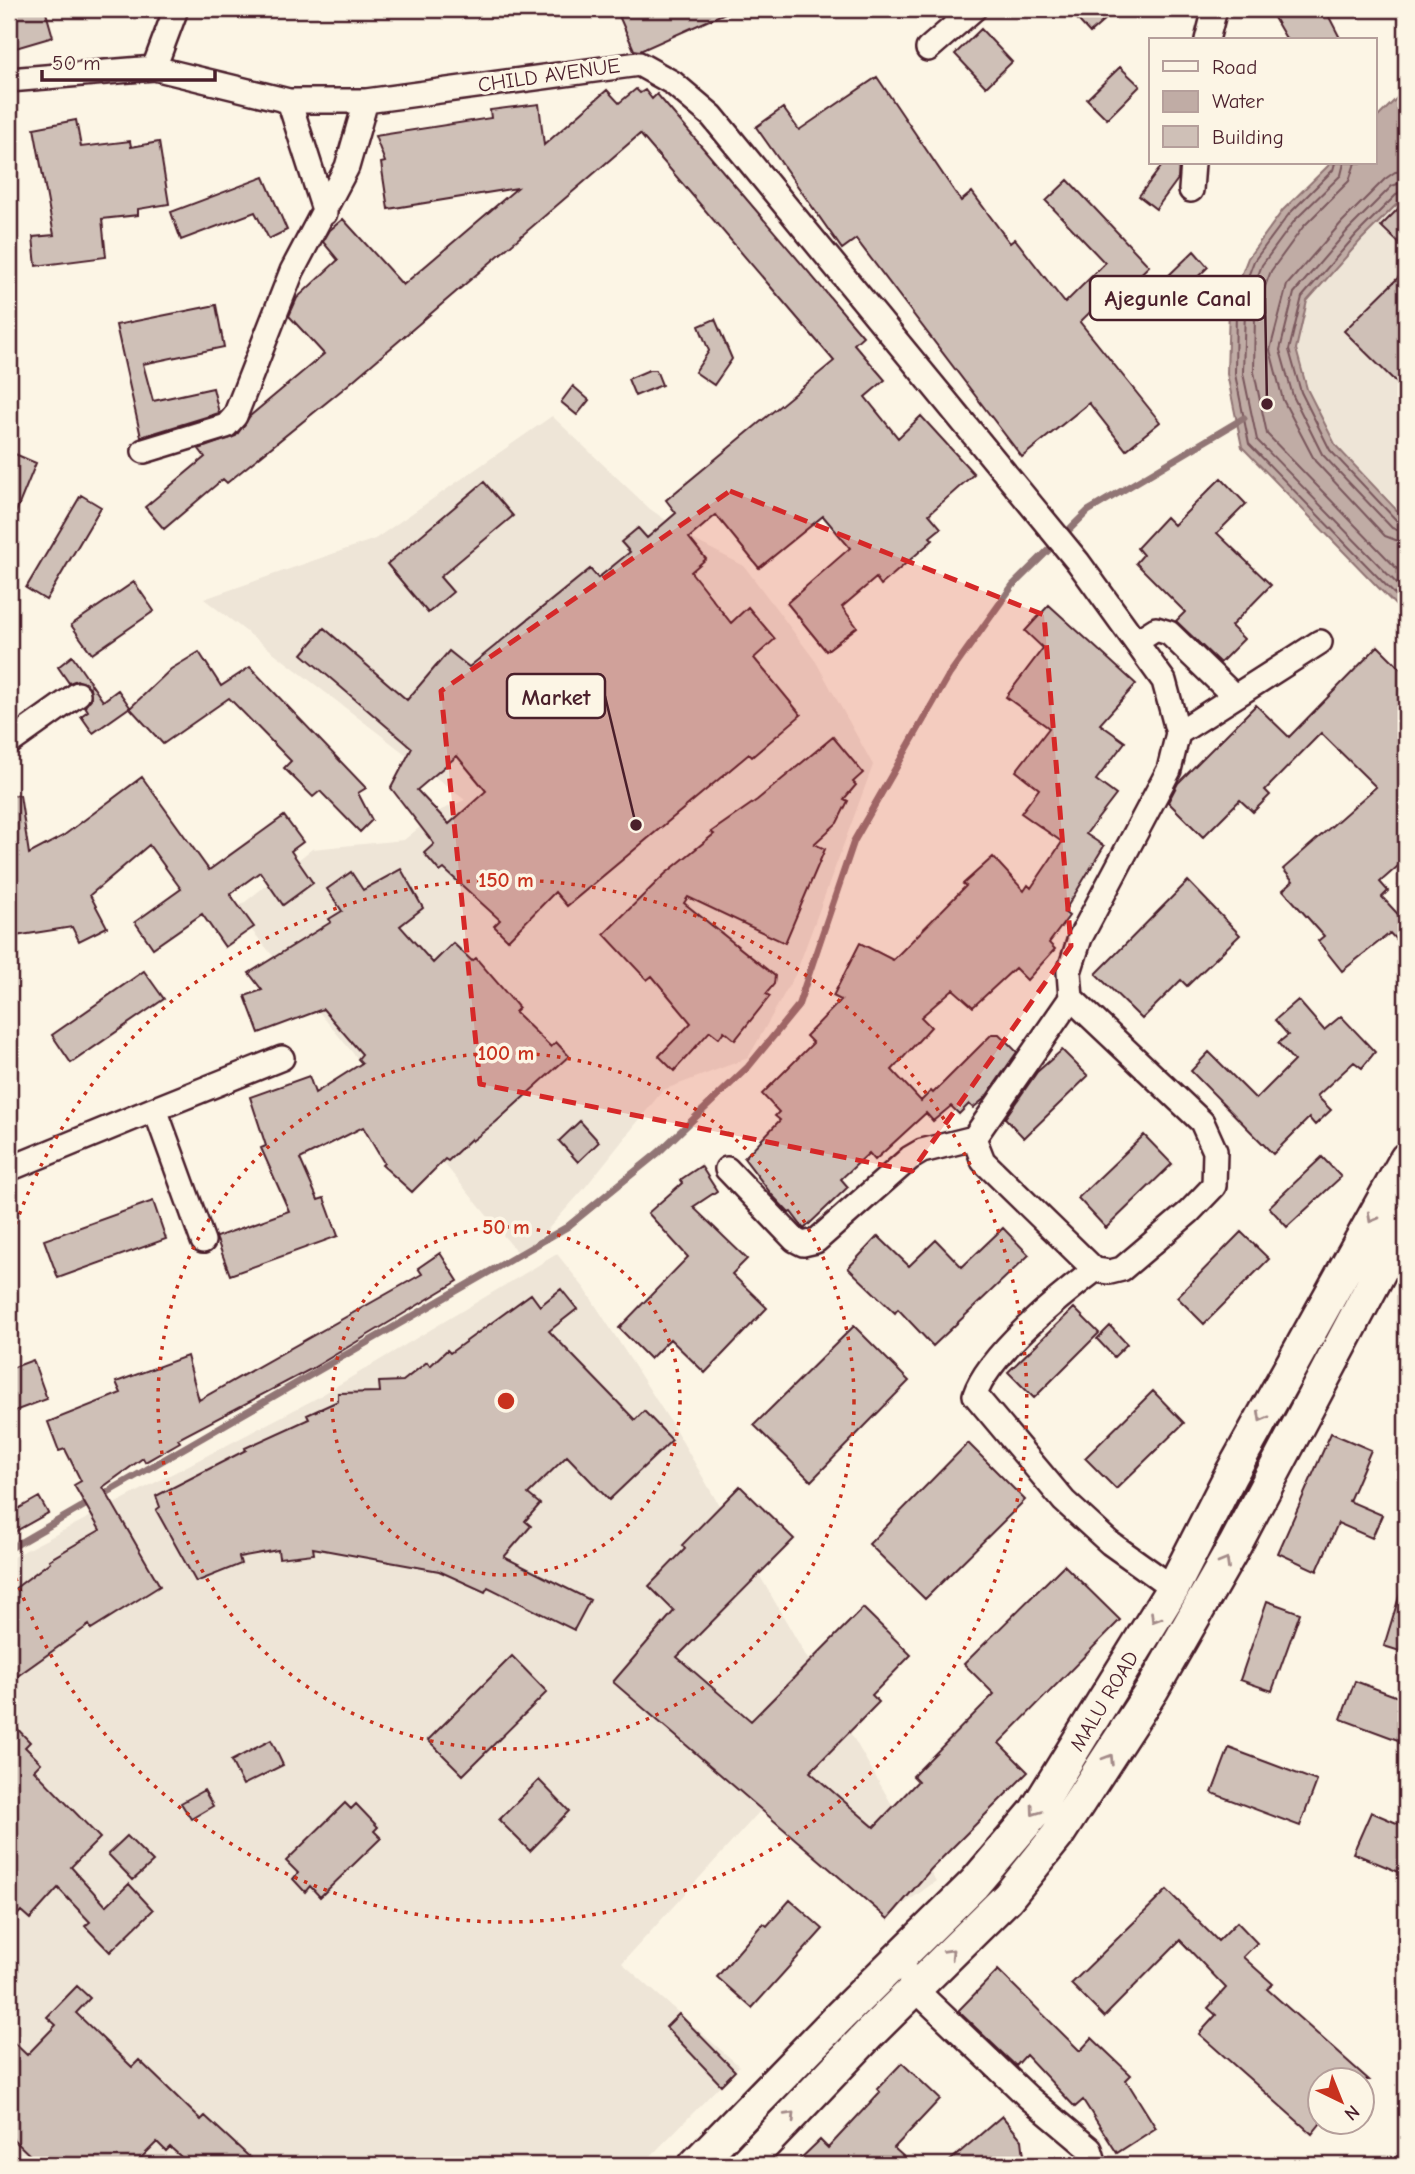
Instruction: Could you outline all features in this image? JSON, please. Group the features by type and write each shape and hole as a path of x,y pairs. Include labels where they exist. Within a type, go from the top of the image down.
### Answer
{"main road":[{"name":"MALU ROAD","path":"695,2165 899,1956 974,1884 1035,1812 1173,1588 1230,1476 1406,1159"},
{"name":"MALU ROAD","path":"744,2165 869,2034 1008,1897 1064,1825 1152,1690 1264,1491 1406,1222"},
{"path":"1230,1476 1264,1491"}],"street":[{"path":"154,68 176,9"},
{"path":"928,48 974,9"},
{"path":"1208,38 1215,9"},
{"name":"CHILD AVENUE","path":"9,80 154,68 289,101 366,101 639,64 673,83 712,116 1078,562 1164,681 1178,733"},
{"path":"289,101 325,212"},
{"path":"144,451 226,426 235,416 292,271 347,167 366,101"},
{"path":"1191,190 1194,164"},
{"path":"1137,641 1156,629 1169,633 1234,696"},
{"path":"727,1169 795,1240 803,1244 816,1241 909,1158 922,1151 974,1138 1071,998 1069,972 1080,938 1169,770 1178,733 1320,642"},
{"path":"9,743 78,694"},
{"path":"974,1138 983,1161 1095,1270 1110,1272 1122,1269 1189,1212 1214,1186 1215,1151 1202,1122 1071,998"},
{"path":"9,1168 282,1058"},
{"path":"155,1109 204,1241"},
{"path":"1095,1270 1062,1294 995,1362 981,1378 975,1395 1064,1501 1110,1543 1173,1588"},
{"path":"899,1956 916,1990 1028,2097 1090,2148 1095,2165"}],"highlighted area":[{"path":"730,491 1044,615 1071,946 912,1171 480,1084 441,691"}],"shaded area":[{"path":"1406,195 1406,517 1336,446 1307,389 1296,349 1307,301 1361,240"},
{"path":"552,416 650,509 696,541 744,566 816,662 873,765 796,973 748,1058 663,1090 583,1190 522,1258 235,910 312,849 404,840 441,810 465,800 204,599 375,539"},
{"path":"557,1254 585,1289 675,1429 936,1881 893,1912 760,1811 622,1963 739,2066 642,2165 9,2165 9,1559 315,1399"}],"water":[{"path":"1406,89 1406,195 1361,240 1307,301 1296,349 1307,389 1336,446 1406,520 1406,616 1242,447 1227,374 1229,307 1248,258 1283,210 1330,164 1376,164 1376,119"}],"building":[{"path":"9,9 45,9 53,37 9,50"},
{"path":"616,9 734,9 640,51 634,50"},
{"path":"1068,9 1117,9 1090,33"},
{"path":"1269,9 1325,9 1340,38 1286,38"},
{"path":"981,29 1012,62 986,87 955,54"},
{"path":"1120,67 1140,86 1107,119 1087,99"},
{"path":"877,77 961,201 972,192 1010,243 1015,239 1065,303 1105,263 1046,201 1068,180 1149,266 1127,287 1122,281 1080,322 1160,422 1126,450 1089,403 1022,457 856,239 842,249 756,127 783,108 799,130"},
{"path":"636,89 640,93 645,90 652,99 657,94 863,336 854,344 885,380 865,397 898,438 921,416 974,474 929,514 941,528 930,537 933,540 881,585 876,578 842,607 857,627 826,651 787,603 850,548 823,516 759,568 716,515 689,538 706,559 691,572 731,623 748,607 775,639 754,658 801,715 752,757 749,754 567,906 555,892 508,940 494,926 500,920 444,869 440,872 424,853 434,844 391,788 412,748 302,654 324,628 407,700 449,651 469,667 590,569 598,578 630,552 621,542 638,528 647,538 676,513 666,500 834,361 640,134 343,389 227,483 223,479 164,529 145,507 205,457 199,449 236,436 250,416 324,354 289,316 297,298 338,260 323,242 330,230 343,219 403,285 517,188 388,209 381,163 385,162 375,136 491,118 490,110 539,104 544,145 607,90 619,103","holes":["457,756 486,791 449,824 417,790"]},
{"path":"76,120 81,147 130,141 131,147 159,142 169,204 138,209 138,215 102,219 106,257 36,266 33,237 54,235 34,128"},
{"path":"1163,164 1179,164 1178,179 1156,209 1139,196"},
{"path":"264,177 287,230 269,239 255,212 181,240 171,212"},
{"path":"1406,201 1406,250 1381,226"},
{"path":"1194,251 1208,267 1181,293 1166,278"},
{"path":"1406,270 1406,392 1344,331"},
{"path":"216,305 224,347 143,364 153,401 213,388 219,413 141,437 116,325"},
{"path":"715,319 732,359 714,385 695,372 709,351 699,326"},
{"path":"649,370 656,370 662,385 635,396 628,379"},
{"path":"573,386 589,400 577,415 561,402"},
{"path":"15,454 36,463 9,529 9,471"},
{"path":"1221,478 1246,504 1217,533 1271,585 1231,626 1244,639 1220,663 1176,621 1185,612 1136,563 1143,555 1137,548 1166,517 1174,525"},
{"path":"484,482 513,516 440,577 453,592 428,613 387,564"},
{"path":"81,495 101,507 46,600 26,588"},
{"path":"134,582 154,611 92,654 71,625"},
{"path":"1049,605 1136,684 1100,724 1125,742 1096,780 1116,795 1086,834 1104,846 1064,912 1069,916 1049,943 1055,949 1027,980 1015,968 973,1007 953,989 921,1017 931,1027 892,1070 921,1101 931,1091 933,1093 992,1034 999,1034 1017,1052 985,1098 973,1108 969,1104 959,1114 951,1106 933,1121 926,1113 875,1160 869,1153 841,1179 848,1187 804,1229 791,1212 772,1195 744,1158 780,1120 775,1116 779,1112 762,1094 813,1043 806,1036 841,1000 833,996 860,943 893,960 966,886 963,884 993,857 1024,891 1028,885 1031,888 1062,842 1021,813 1039,789 1016,771 1049,728 1006,697 1043,648 1025,631"},
{"path":"1378,646 1406,674 1406,859 1380,882 1388,891 1382,897 1406,923 1406,951 1390,933 1342,971 1318,941 1324,936 1283,890 1293,881 1283,869 1376,787 1321,733 1265,790 1270,795 1253,812 1240,800 1203,837 1168,802 1178,783 1256,705 1289,737"},
{"path":"199,652 221,686 250,667 366,788 358,793 372,820 360,832 320,791 313,797 284,768 291,761 229,698 163,744 130,708 171,669"},
{"path":"72,656 103,701 118,690 130,707 93,733 81,716 88,711 85,706 91,699 90,687 77,680 69,683 58,667"},
{"path":"833,737 863,773 853,782 856,785 844,799 848,801 837,823 814,844 825,849 785,943 688,897 684,903 775,976 774,984 766,994 770,996 735,1040 724,1031 719,1038 710,1031 674,1071 659,1056 691,1023 652,976 647,980 604,934 665,874 714,834 711,832 757,800"},
{"path":"142,777 209,870 284,816 303,842 291,851 313,883 283,905 260,872 230,894 254,927 225,947 202,914 153,948 135,922 181,889 149,845 90,895 107,927 79,941 72,927 15,936 9,914 9,796 20,795 29,854 63,836"},
{"path":"401,869 423,908 400,926 433,963 453,943 472,961 476,958 519,1008 515,1012 551,1047 556,1042 569,1056 496,1122 472,1141 471,1139 448,1161 445,1159 412,1192 382,1165 384,1163 363,1127 300,1159 318,1200 324,1198 338,1236 230,1275 216,1237 289,1211 261,1148 266,1146 250,1097 309,1076 315,1093 362,1063 358,1059 362,1054 323,1009 259,1033 245,996 262,990 249,973 331,922 329,919 342,911 327,889 351,872 363,890"},
{"path":"1188,881 1240,935 1187,986 1181,980 1142,1019 1096,974"},
{"path":"144,971 164,999 71,1063 52,1035"},
{"path":"1298,1000 1324,1030 1341,1016 1375,1052 1362,1068 1354,1062 1317,1096 1331,1110 1315,1125 1309,1118 1273,1154 1191,1071 1209,1052 1256,1099 1294,1061 1278,1043 1288,1035 1275,1020"},
{"path":"1062,1050 1088,1076 1024,1138 1005,1118 1037,1072"},
{"path":"580,1121 599,1142 578,1162 559,1141"},
{"path":"1144,1135 1172,1164 1106,1228 1078,1198"},
{"path":"1322,1157 1341,1177 1287,1227 1269,1207"},
{"path":"701,1166 717,1191 693,1207 747,1259 732,1274 767,1308 705,1373 670,1339 650,1359 619,1328 688,1257 648,1213 682,1183 680,1180"},
{"path":"153,1201 166,1239 58,1278 44,1240"},
{"path":"1003,1228 1029,1255 933,1346 898,1309 895,1313 848,1268 878,1236 909,1266 936,1240 962,1267"},
{"path":"1241,1232 1269,1259 1204,1324 1177,1297"},
{"path":"440,1253 458,1281 313,1368 178,1439 180,1442 145,1462 143,1458 103,1487 160,1586 91,1629 89,1625 9,1682 9,1636 15,1631 9,1624 9,1593 50,1562 49,1560 100,1530 74,1485 81,1481 65,1449 59,1451 48,1422 121,1393 116,1382 187,1356 199,1400 422,1274 418,1268"},
{"path":"561,1289 577,1309 549,1331 635,1420 644,1411 672,1440 609,1500 567,1456 528,1494 540,1504 525,1521 531,1526 504,1557 590,1600 574,1630 488,1587 485,1592 439,1571 313,1548 314,1554 279,1558 278,1550 239,1557 241,1564 196,1582 156,1510 160,1507 156,1496 246,1450 245,1448 309,1419 307,1415 338,1401 338,1393 380,1392 379,1382 403,1381 427,1362 430,1366 447,1350 450,1353 531,1294 540,1306"},
{"path":"1074,1308 1099,1333 1034,1398 1008,1372"},
{"path":"854,1326 909,1381 811,1481 754,1425"},
{"path":"1110,1326 1127,1344 1114,1357 1097,1339"},
{"path":"33,1360 47,1399 9,1413 9,1369"},
{"path":"1153,1391 1184,1423 1116,1489 1085,1458"},
{"path":"1331,1433 1371,1450 1349,1501 1382,1515 1372,1538 1338,1523 1317,1571 1278,1553"},
{"path":"968,1443 1025,1500 925,1599 869,1544"},
{"path":"740,1486 794,1539 677,1657 751,1721 863,1608 911,1655 872,1695 879,1702 810,1772 874,1827 918,1781 913,1776 994,1694 964,1664 1064,1565 1120,1620 999,1743 1028,1772 931,1869 888,1919 613,1682 674,1611 649,1586 685,1549 682,1545"},
{"path":"39,1497 48,1513 9,1535 9,1514"},
{"path":"1402,1587 1406,1587 1406,1653 1384,1646"},
{"path":"1267,1601 1300,1613 1272,1691 1240,1680"},
{"path":"512,1656 547,1692 463,1775 428,1740"},
{"path":"1355,1681 1406,1700 1406,1743 1341,1719"},
{"path":"9,1720 30,1742 25,1747 41,1763 34,1770 100,1838 71,1867 106,1906 129,1884 153,1910 110,1952 85,1926 90,1922 58,1888 30,1919 21,1911 9,1924"},
{"path":"271,1740 283,1765 243,1785 231,1761"},
{"path":"1229,1748 1317,1781 1300,1826 1212,1793"},
{"path":"539,1780 569,1811 530,1851 499,1820"},
{"path":"204,1790 213,1806 191,1819 181,1803"},
{"path":"345,1803 351,1809 356,1804 378,1827 374,1831 381,1838 320,1897 310,1886 305,1892 293,1879 298,1873 286,1861"},
{"path":"1371,1812 1406,1827 1406,1875 1353,1853"},
{"path":"127,1836 153,1862 133,1880 108,1854"},
{"path":"1167,1890 1218,1941 1237,1922 1257,1943 1243,1957 1273,1984 1267,1989 1353,2066 1306,2066 1306,2129 1199,2034 1216,2015 1208,2008 1226,1988 1180,1940 1104,2017 1071,1984"},
{"path":"790,1900 823,1929 752,2008 717,1977 763,1923 767,1926"},
{"path":"998,1970 1080,2051 1092,2038 1131,2075 1126,2080 1156,2128 1117,2153 1083,2100 1075,2107 1026,2055 1016,2066 958,2011"},
{"path":"77,1986 90,1998 76,2013 132,2067 139,2060 201,2120 205,2116 258,2165 190,2165 170,2147 166,2151 157,2142 134,2165 40,2165 9,2135 9,2038 27,2055 56,2025 47,2017"},
{"path":"679,2014 735,2071 721,2085 666,2027"},
{"path":"902,2063 940,2099 894,2148 913,2165 794,2165 820,2140 828,2148 880,2092 877,2089"},
{"path":"1002,2116 1022,2140 1025,2165 945,2165"}],"waterway":[{"path":"9,1549 567,1227 659,1152 748,1067 798,1006 854,841 949,675 1013,585 1088,511 1244,418"}],"place":[{"name":"Ajegunle Canal","path":"1267,404"},
{"name":"Market","path":"636,825"}]}
